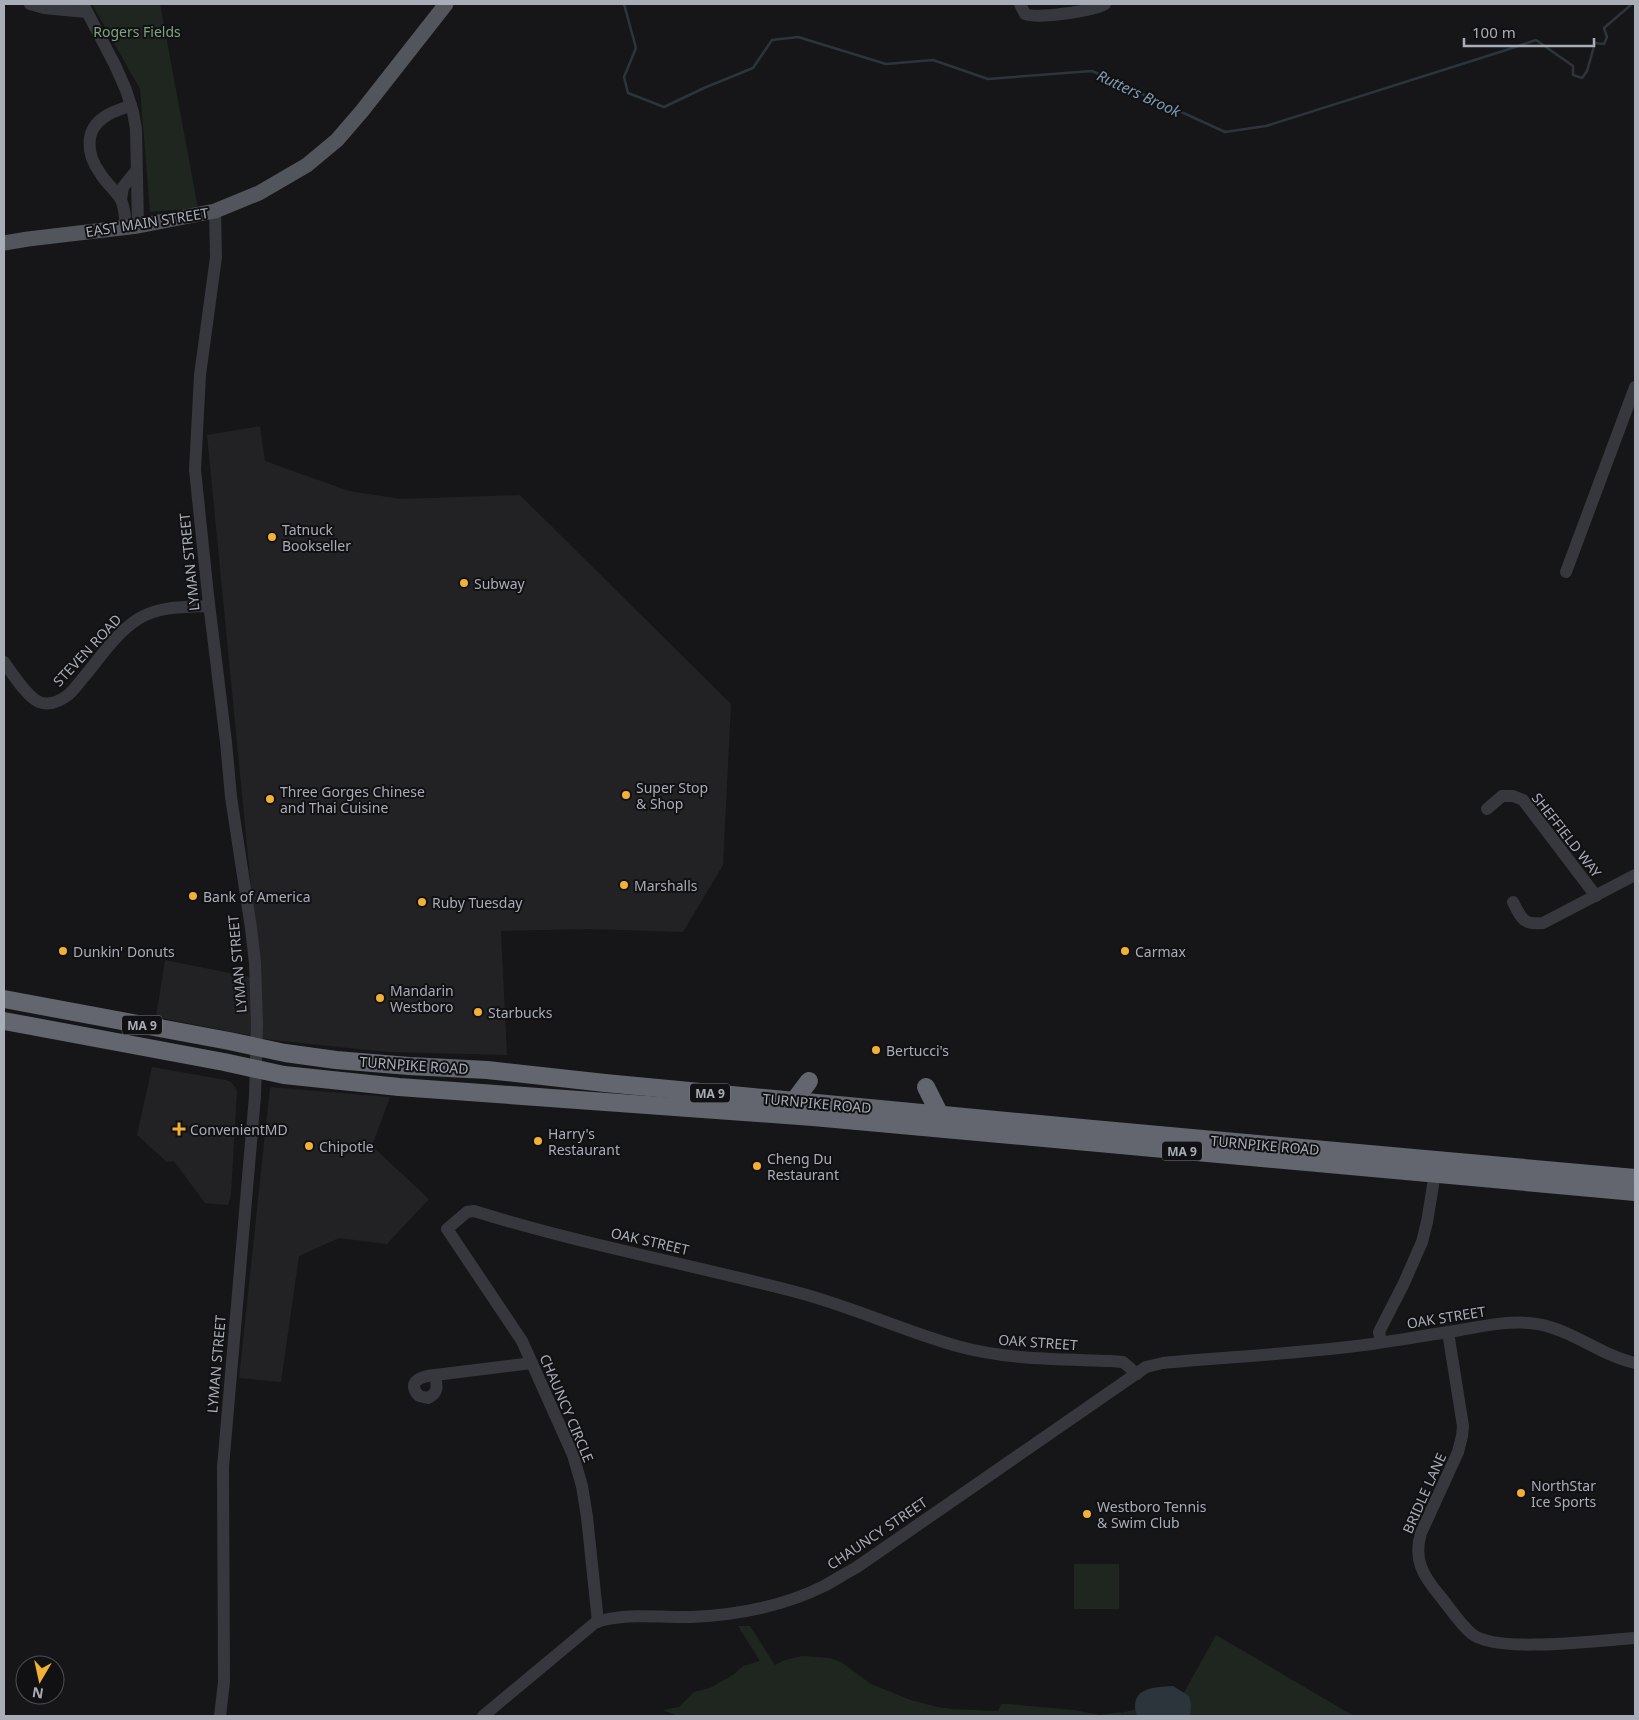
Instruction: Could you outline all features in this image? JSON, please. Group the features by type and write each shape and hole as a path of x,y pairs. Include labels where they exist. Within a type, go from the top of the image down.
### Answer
{"highway":[{"name":"TURNPIKE ROAD","path":"4,999 286,1053 345,1060 487,1070 940,1115 1635,1178"},
{"name":"TURNPIKE ROAD","path":"4,1021 284,1075 399,1087 813,1117 1635,1192"},
{"path":"794,1101 809,1081"},
{"path":"926,1087 940,1115"}],"main road":[{"name":"EAST MAIN STREET","path":"4,244 36,238 132,227 215,211 259,193 307,165 337,140 446,4"}],"street":[{"path":"30,4 44,8 85,8 115,65 131,106 136,129 136,171 132,227"},
{"path":"1020,4 1025,14 1035,16 1093,9 1105,4"},
{"path":"131,106 106,115 99,121 90,135 89,141 91,159 100,175 121,199 132,227"},
{"path":"121,199 123,187 136,171"},
{"name":"LYMAN STREET","path":"215,211 216,257 200,375 195,470 231,797 254,963 257,1047 257,1069 223,1468 224,1682 220,1716"},
{"path":"1566,572 1635,387"},
{"name":"STEVEN ROAD","path":"4,662 32,697 46,704 54,702 69,694 115,639 136,620 150,612 167,608 209,606"},
{"name":"SHEFFIELD WAY","path":"1487,809 1502,796 1513,796 1523,800 1596,896"},
{"path":"1513,902 1521,918 1526,922 1543,923 1635,875"},
{"path":"1381,1342 1379,1332 1407,1277 1422,1242 1434,1173"},
{"name":"OAK STREET","path":"447,1229 466,1212 474,1212 809,1296 966,1348 1014,1357 1123,1362 1137,1374 1146,1367 1163,1363 1287,1354 1510,1323 1530,1323 1549,1326 1567,1333 1601,1352 1635,1363"},
{"name":"CHAUNCY CIRCLE","path":"447,1229 522,1340 573,1455 582,1486 598,1622"},
{"name":"BRIDLE LANE","path":"1448,1332 1463,1426 1458,1452 1421,1533 1418,1544 1417,1555 1420,1566 1431,1585 1472,1634 1490,1642 1538,1644 1635,1638"},
{"path":"435,1374 532,1363"},
{"name":"CHAUNCY STREET","path":"483,1716 598,1622 614,1617 730,1614 768,1606 823,1586 857,1567 1137,1374"}],"shaded area":[{"path":"260,426 265,461 349,491 401,499 520,495 731,704 723,865 683,932 591,929 501,931 507,1055 387,1052 272,1040 156,1017 165,960 260,979 207,435"},
{"path":"152,1067 226,1080 231,1082 237,1090 231,1195 228,1205 205,1203 174,1161 167,1162 137,1135"},
{"path":"270,1087 390,1097 372,1146 429,1199 387,1244 339,1238 299,1256 281,1382 239,1378"},
{"path":"1173,1686 1189,1696 1191,1705 1190,1716 1137,1716 1135,1707 1139,1694 1158,1687"}],"green space":[{"name":"Rogers Fields","path":"92,4 160,4 198,208 150,212 140,89"},
{"path":"1074,1564 1119,1564 1119,1609 1074,1609"},
{"path":"738,1626 750,1626 775,1665 785,1660 802,1656 830,1658 841,1662 871,1684 911,1700 937,1707 998,1711 1001,1704 1009,1704 1074,1710 1100,1715 1121,1713 1181,1698 1216,1635 1354,1716 677,1716 663,1710 679,1707 694,1692 710,1688 733,1675 743,1666 760,1661"}],"waterway":[{"name":"Rutters Brook","path":"624,4 636,48 624,77 628,93 664,107 753,68 772,40 798,37 886,64 933,60 988,79 1092,71 1225,132 1266,126 1536,40 1573,66 1573,75 1582,78 1587,71 1595,43 1604,44 1607,37 1604,28 1632,4"}],"place":[{"name":"Tatnuck Bookseller","path":"272,537"},
{"name":"Subway","path":"464,583"},
{"name":"Super Stop & Shop","path":"626,795"},
{"name":"Three Gorges Chinese and Thai Cuisine","path":"270,799"},
{"name":"Marshalls","path":"624,885"},
{"name":"Bank of America","path":"193,896"},
{"name":"Ruby Tuesday","path":"422,902"},
{"name":"Dunkin' Donuts","path":"63,951"},
{"name":"Carmax","path":"1125,951"},
{"name":"Mandarin Westboro","path":"380,998"},
{"name":"Starbucks","path":"478,1012"},
{"name":"Bertucci's","path":"876,1050"},
{"name":"ConvenientMD","path":"179,1129"},
{"name":"Harry's Restaurant","path":"538,1141"},
{"name":"Chipotle","path":"309,1146"},
{"name":"Cheng Du Restaurant","path":"757,1166"},
{"name":"NorthStar Ice Sports","path":"1521,1493"},
{"name":"Westboro Tennis & Swim Club","path":"1087,1514"}]}
